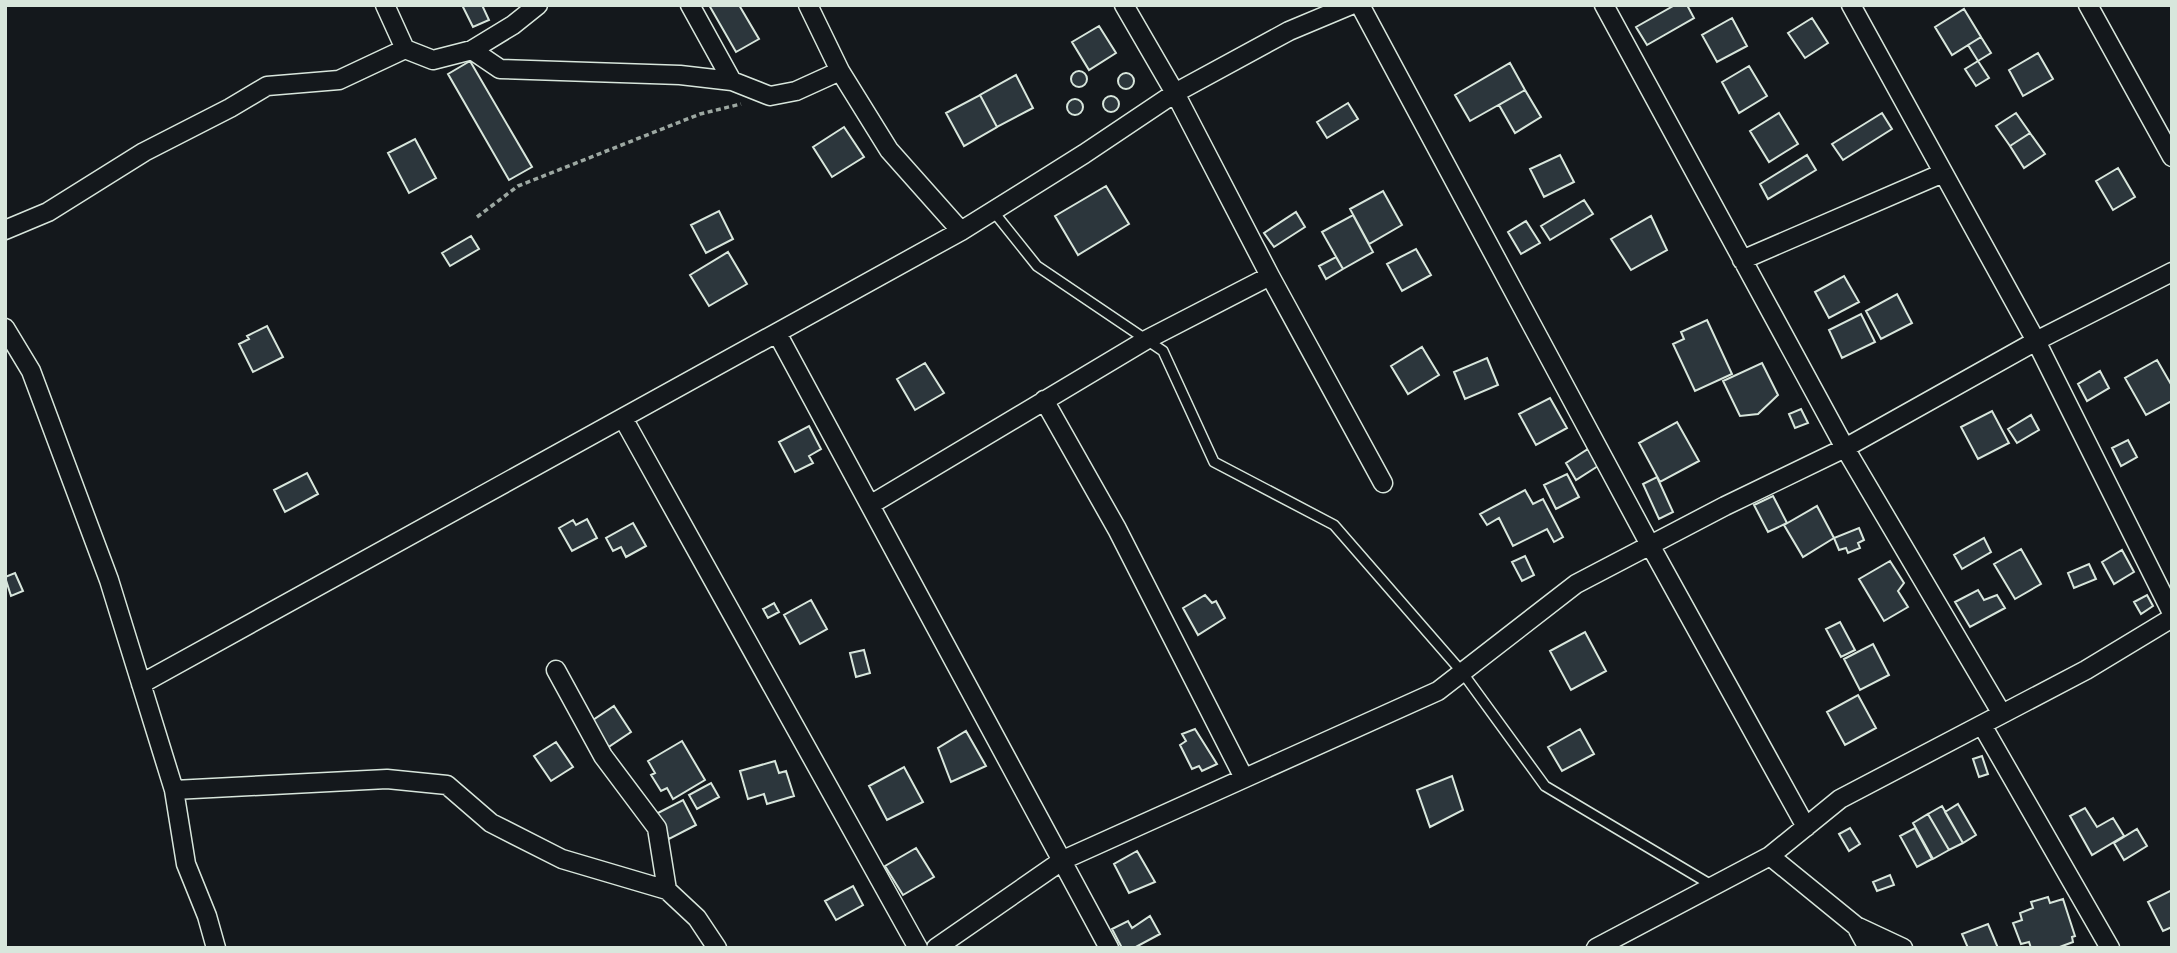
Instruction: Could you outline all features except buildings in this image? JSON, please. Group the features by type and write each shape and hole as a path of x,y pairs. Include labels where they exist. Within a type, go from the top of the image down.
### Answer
{"street":[{"path":"385,5 405,49 433,60 472,50 513,26 538,5"},
{"path":"690,5 732,81"},
{"path":"807,5 840,71 889,150 961,231"},
{"path":"1124,5 1175,93 1270,276 1383,483"},
{"path":"1604,5 1845,448 2002,714"},
{"path":"1596,948 1625,941 1713,886 1770,856 1840,799 2086,670 2172,616 2036,341 1851,5"},
{"path":"2088,5 2172,157"},
{"path":"141,684 961,231 1175,93 1289,31 1350,6 1806,827"},
{"path":"5,230 48,212 144,152 267,86 339,80 405,49"},
{"path":"472,50 500,69 681,75 732,81 770,96 796,91 840,71"},
{"path":"1742,260 1943,173"},
{"path":"936,948 1063,860 1438,691 1576,584 1845,448 2036,341 2172,272"},
{"path":"870,505 1146,340 1270,276"},
{"path":"5,328 31,371 109,580 174,790 186,864 207,916 216,948"},
{"path":"777,333 1109,948"},
{"path":"1044,400 1117,529 1244,778"},
{"path":"623,418 918,948"},
{"path":"556,670 603,756 657,828 667,890"},
{"path":"1982,725 2110,948"},
{"path":"174,790 387,779 447,785 491,823 562,859 667,890 697,918 717,948"},
{"path":"1770,856 1856,926 1903,948"},
{"path":"1856,926 1868,948"}],"lane":[{"path":"993,211 1037,266 1163,351 1214,462 1334,525 1462,672 1545,786 1713,886"}],"path":[{"path":"477,217 518,186 700,114 770,96"}]}
